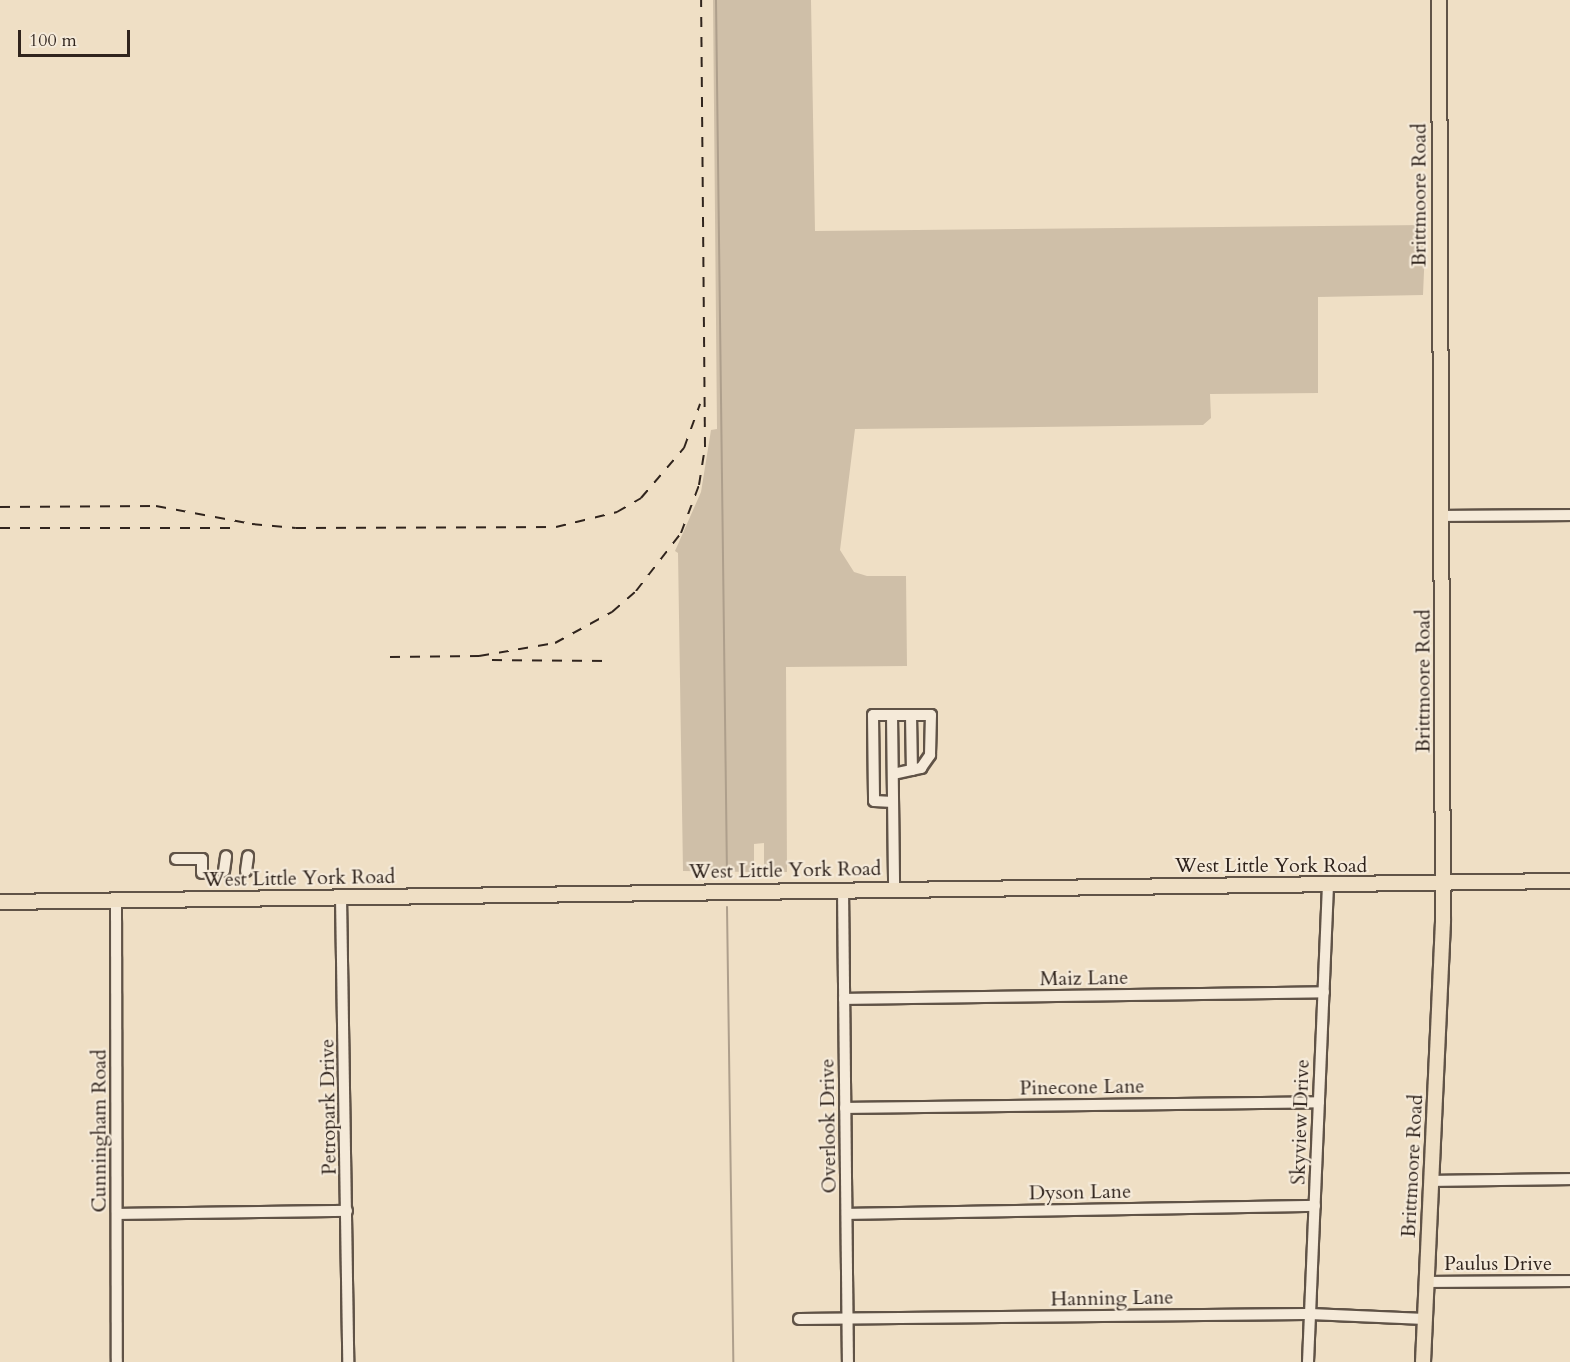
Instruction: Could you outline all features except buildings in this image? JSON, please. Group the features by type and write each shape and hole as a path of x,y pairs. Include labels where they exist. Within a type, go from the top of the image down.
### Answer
{"main road":[{"name":"Brittmoore Road","path":"1423,1362 1443,883 1439,0"},
{"name":"West Little York Road","path":"0,902 894,888 1570,881"}],"street":[{"path":"1441,516 1570,515"},
{"path":"892,714 894,888"},
{"path":"893,774 921,768 932,739 931,715 892,714 872,717 874,801 893,802"},
{"path":"911,715 912,770"},
{"path":"224,871 226,856"},
{"path":"246,871 248,856"},
{"path":"176,859 202,859 202,873"},
{"name":"Skyview Drive","path":"1308,1362 1328,884"},
{"name":"Overlook Drive","path":"843,889 848,1362"},
{"name":"Petropark Drive","path":"341,897 348,1362"},
{"name":"Cunningham Road","path":"116,900 117,1362"},
{"name":"Maiz Lane","path":"844,999 1324,992"},
{"name":"Pinecone Lane","path":"845,1108 1319,1102"},
{"path":"1431,1181 1570,1179"},
{"name":"Dyson Lane","path":"847,1214 1315,1206"},
{"path":"118,1214 347,1211"},
{"name":"Paulus Drive","path":"1427,1282 1570,1281"},
{"name":"Hanning Lane","path":"799,1319 1310,1314 1425,1318"}],"shaded area":[{"path":"713,0 811,0 815,231 1426,225 1423,295 1318,297 1318,393 1210,394 1211,418 1203,425 855,429 840,550 854,572 867,576 906,576 907,666 786,667 787,872 764,872 764,843 754,844 754,872 683,871 678,553 675,551 701,492 711,430 717,429"}],"waterway":[{"path":"716,0 727,877"},
{"path":"727,907 733,1362"}],"railway":[{"path":"390,657 479,656 555,643 612,612 636,591 681,533 699,485 705,447 701,0"},
{"path":"0,507 156,506 252,524 296,528 556,527 617,512 641,498 684,448 700,404"},
{"path":"0,528 239,528"},
{"path":"492,660 612,661"}]}
